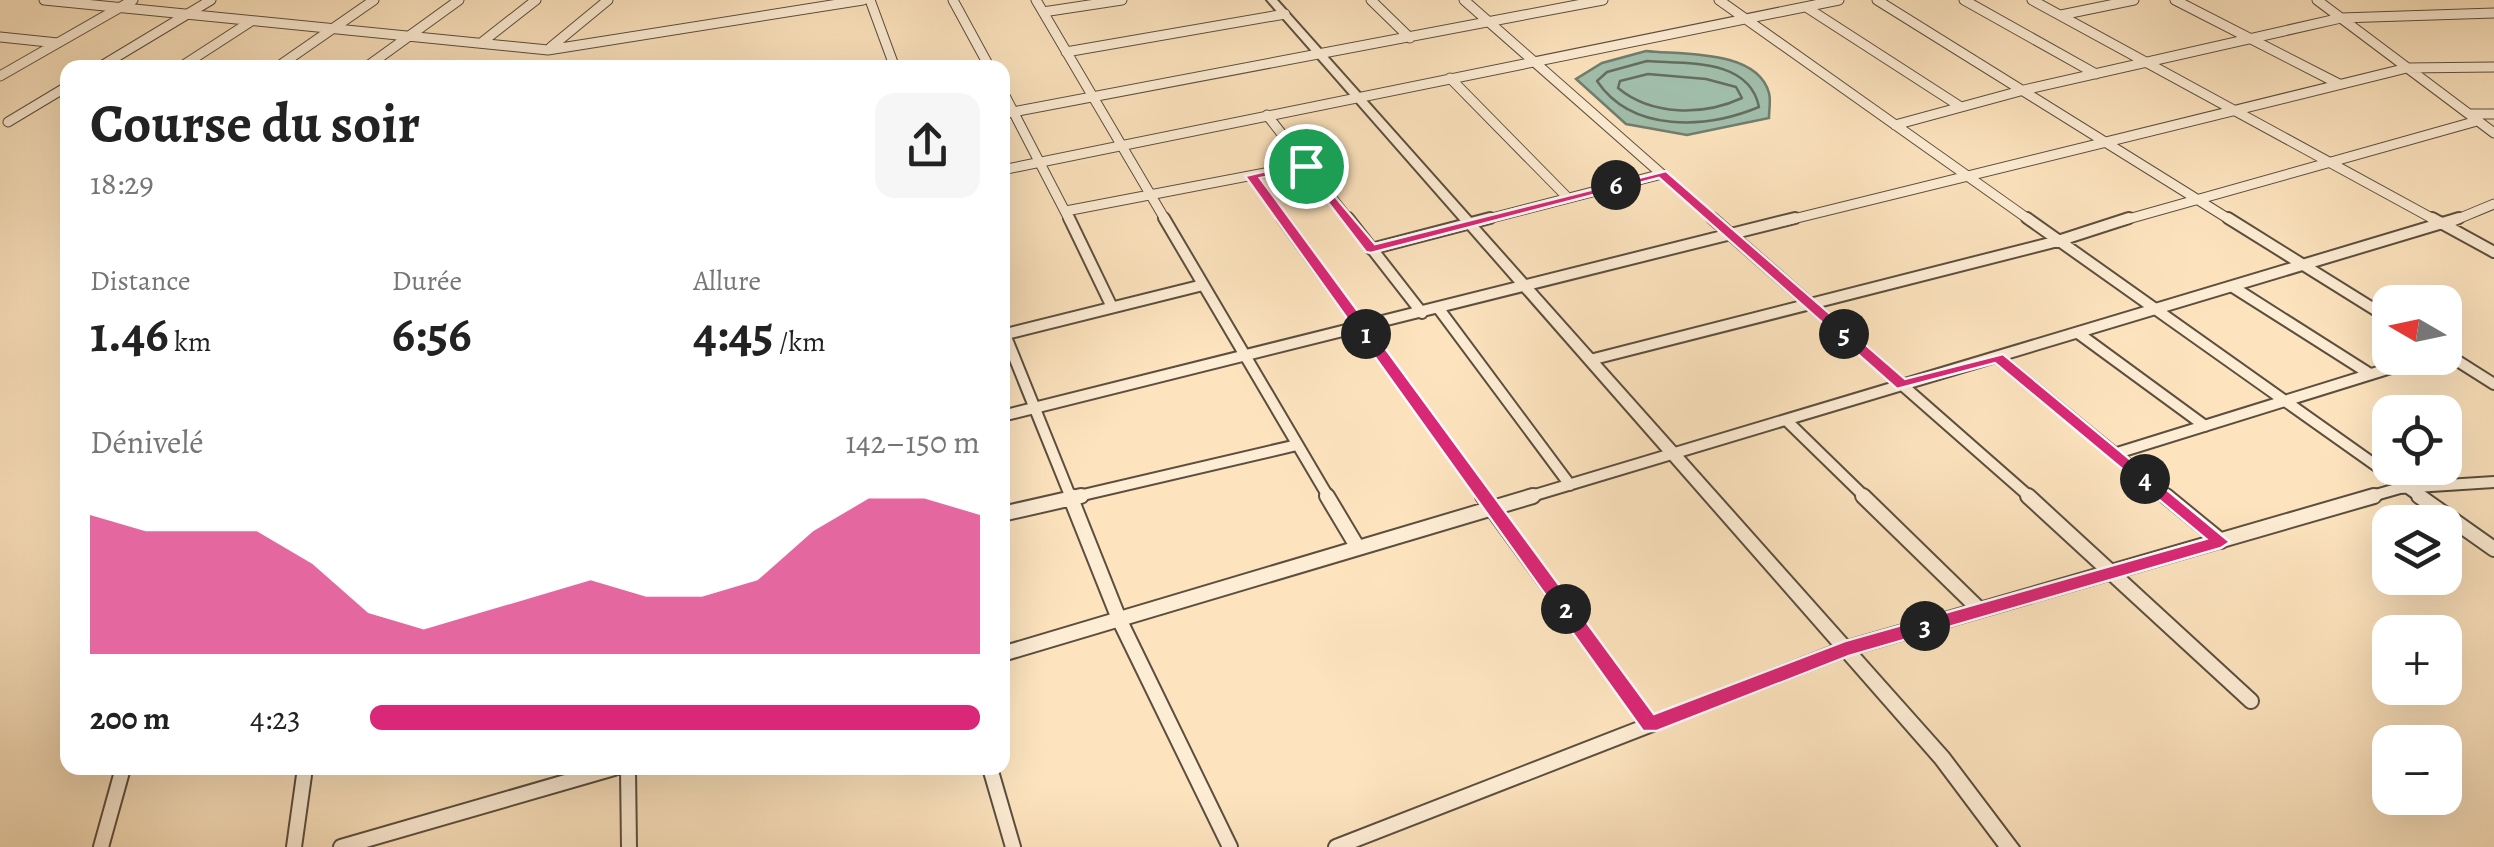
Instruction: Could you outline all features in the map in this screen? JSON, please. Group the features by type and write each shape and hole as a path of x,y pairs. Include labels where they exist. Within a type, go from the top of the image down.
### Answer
{"street":[{"path":"44,0 548,50 866,0 892,60"},
{"path":"0,76 134,0"},
{"path":"111,60 211,0"},
{"path":"287,60 374,0"},
{"path":"375,60 458,0"},
{"path":"481,43 536,0"},
{"path":"548,50 608,0"},
{"path":"953,0 986,60"},
{"path":"1036,0 1358,548"},
{"path":"1043,12 1122,0"},
{"path":"1272,0 1942,758 2010,847"},
{"path":"1370,0 1410,38"},
{"path":"1464,0 2112,572 2252,701"},
{"path":"1010,113 1490,23 1567,3 1604,0"},
{"path":"1719,0 2494,549"},
{"path":"1010,168 1839,0"},
{"path":"1877,0 2372,308"},
{"path":"1964,0 2096,74"},
{"path":"2032,0 2494,252"},
{"path":"2061,15 2134,0"},
{"path":"2175,0 2339,84"},
{"path":"2317,0 2494,133"},
{"path":"1806,7 1961,107"},
{"path":"1895,125 2024,90 2341,18 2494,13"},
{"path":"1066,52 1284,14"},
{"path":"191,60 250,22"},
{"path":"0,36 58,43"},
{"path":"1010,414 2407,68 2494,66"},
{"path":"1450,78 1568,198"},
{"path":"8,122 60,91"},
{"path":"1010,105 1111,305"},
{"path":"1590,360 2058,240 2196,197 2334,164 2473,117 2494,114"},
{"path":"1267,116 1422,313"},
{"path":"1066,211 1306,166"},
{"path":"1371,249 1662,174"},
{"path":"1251,176 1650,725"},
{"path":"1010,652 2306,266 2445,224 2494,204"},
{"path":"1010,330 1203,285"},
{"path":"2234,287 2370,374"},
{"path":"1440,309 1570,485"},
{"path":"2078,333 2205,426"},
{"path":"1010,346 1119,619 1230,847"},
{"path":"1997,358 2221,542"},
{"path":"2462,364 2494,384"},
{"path":"2114,454 2370,374"},
{"path":"1786,420 1980,610"},
{"path":"1010,512 1298,445"},
{"path":"1336,847 1845,649 2407,488 2494,482"},
{"path":"101,847 120,775"},
{"path":"294,847 304,775"},
{"path":"341,847 590,775"},
{"path":"628,775 630,847"},
{"path":"992,775 1013,847"}],"water":[{"path":"1646,51 1716,57 1750,68 1769,93 1769,118 1687,135 1626,124 1576,79 1602,63"}],"route":[{"path":"1306,166 1371,249 1662,174 1902,386 1997,358 2221,542 1845,649 1650,725 1251,176 1306,166"}]}
